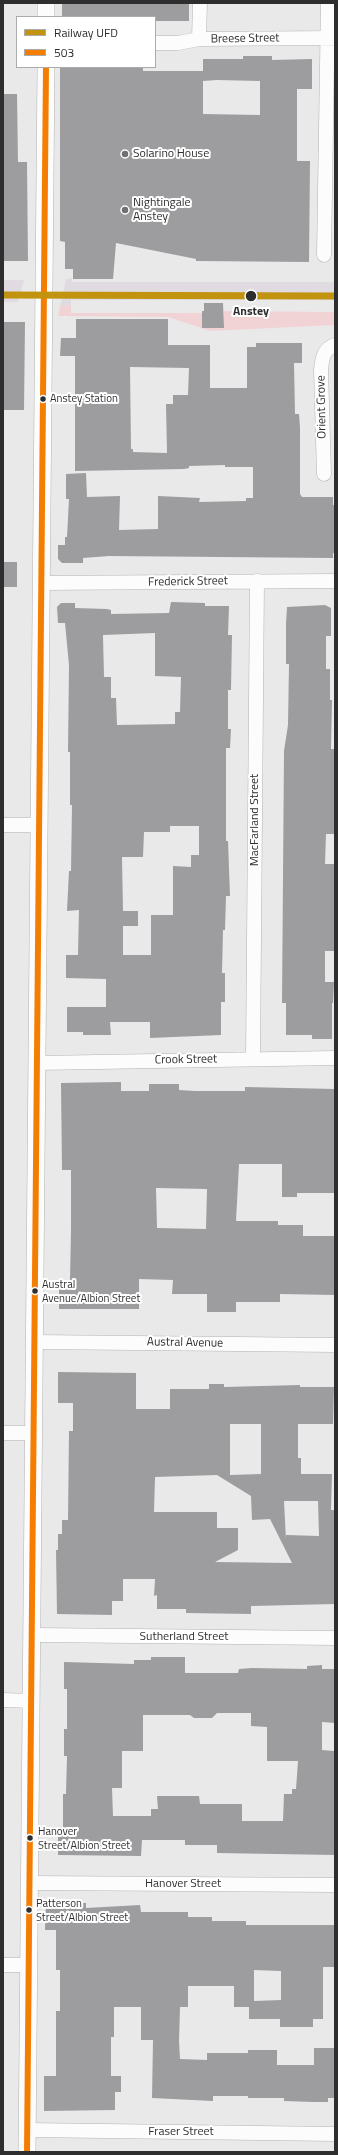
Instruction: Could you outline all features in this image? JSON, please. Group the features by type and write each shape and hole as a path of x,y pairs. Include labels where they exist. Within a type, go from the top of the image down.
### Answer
{"street":[{"path":"46,3 46,16"},
{"path":"200,3 200,39"},
{"path":"324,255 331,38 328,3"},
{"name":"Breese Street","path":"156,43 178,43 200,39 331,38"},
{"path":"27,2152 33,1635 34,1342 38,1063 46,68"},
{"name":"Orient Grove","path":"324,474 321,370 323,358 327,350 335,346"},
{"name":"MacFarland Street","path":"253,1058 257,581"},
{"name":"Frederick Street","path":"42,583 335,581"},
{"path":"3,825 40,825"},
{"name":"Crook Street","path":"38,1063 253,1058 335,1058"},
{"name":"Austral Avenue","path":"34,1342 335,1345"},
{"path":"3,1432 34,1433"},
{"name":"Sutherland Street","path":"33,1635 335,1638"},
{"path":"3,1700 32,1700"},
{"name":"Hanover Street","path":"30,1883 335,1885"},
{"path":"3,1965 29,1965"},
{"name":"Fraser Street","path":"27,2130 335,2134"}],"shaded area":[{"path":"72,278 72,282 335,282 335,300 71,300 71,305 60,306 66,279"},
{"path":"3,280 24,280 18,302 3,302"},
{"path":"71,305 71,313 202,313 203,328 223,328 224,311 335,312 335,325 210,331 168,317 58,316 60,306"}],"building":[{"path":"62,3 189,3 189,21 156,21 156,16 62,16"},
{"path":"243,56 272,56 272,60 312,59 312,89 297,89 297,161 310,161 309,262 196,261 196,259 116,243 113,279 73,279 73,269 65,269 65,242 60,241 60,68 143,68 143,71 203,71 203,59 243,59","holes":["203,81 260,81 260,115 203,114"]},
{"path":"3,94 17,94 18,162 27,162 28,261 3,261"},
{"path":"204,303 223,303 224,328 202,328 202,311 204,311"},
{"path":"76,319 168,319 168,345 210,345 210,388 247,388 247,347 256,347 256,343 302,343 302,363 294,363 295,414 299,414 300,428 300,494 302,497 333,497 333,505 335,505 335,553 333,553 333,558 109,556 83,558 83,563 62,563 58,559 58,545 65,545 65,537 67,537 69,499 66,499 66,474 86,473 87,497 120,496 119,530 158,529 158,496 200,498 199,502 246,501 246,498 253,498 253,467 225,467 225,465 189,466 189,468 184,469 75,471 75,356 60,356 61,338 76,338","holes":["130,367 189,368 188,395 173,395 173,404 166,404 167,453 133,452 133,449 131,449"]},
{"path":"3,322 25,322 24,410 3,410"},
{"path":"3,562 17,562 17,587 3,587"},
{"path":"171,602 205,603 205,606 229,606 228,635 232,635 231,690 228,690 228,729 231,729 230,748 226,748 226,841 228,841 230,896 226,896 225,930 223,930 222,973 225,973 225,1002 221,1002 221,1035 150,1038 150,1022 110,1022 111,1035 83,1035 83,1032 67,1032 67,1007 106,1007 106,979 66,978 66,955 78,955 79,910 67,911 69,871 71,871 72,805 70,805 70,752 68,752 69,665 65,623 58,623 57,607 61,603 75,603 75,608 107,609 111,610 111,614 169,613","holes":["155,633 155,676 181,677 180,712 175,712 175,724 117,725 116,698 111,698 111,677 104,677 103,635","170,826 199,826 199,855 191,855 191,867 173,866 173,915 151,915 151,955 123,955 123,926 138,926 138,911 123,911 122,857 143,857 144,832 170,832"]},
{"path":"325,605 331,608 331,636 326,636 326,669 330,669 330,700 332,700 331,749 335,749 334,834 326,834 325,864 335,864 335,951 325,951 325,982 334,982 332,1003 332,1039 312,1039 312,1035 286,1035 286,1003 282,1003 284,751 288,725 289,664 286,664 286,624 287,607"},
{"path":"121,1082 121,1091 149,1091 149,1084 179,1084 179,1090 195,1091 245,1091 245,1087 335,1089 335,1193 297,1193 297,1197 282,1197 282,1164 239,1164 236,1221 278,1221 278,1225 303,1225 303,1236 335,1236 335,1295 280,1294 280,1302 236,1302 236,1312 207,1312 207,1294 172,1294 173,1280 139,1279 139,1309 59,1309 59,1281 70,1281 71,1230 71,1170 62,1170 61,1083","holes":["156,1188 207,1189 206,1229 157,1228"]},
{"path":"58,1372 136,1373 136,1409 170,1409 170,1389 209,1389 209,1384 224,1384 224,1387 300,1385 300,1387 334,1387 333,1424 298,1424 298,1458 301,1458 301,1474 332,1474 331,1510 335,1510 335,1604 251,1606 251,1614 186,1613 186,1609 157,1609 157,1595 154,1596 155,1579 123,1579 123,1601 112,1601 112,1615 57,1614 56,1550 58,1550 58,1534 62,1534 62,1520 68,1520 69,1431 73,1431 73,1403 58,1403","holes":["230,1424 261,1424 261,1474 230,1475","217,1475 251,1496 252,1520 270,1519 292,1563 215,1562 238,1550 238,1528 217,1528 217,1512 154,1512 155,1477","284,1501 318,1501 319,1536 286,1535 286,1540"]},
{"path":"151,1657 185,1657 185,1673 238,1673 239,1669 252,1668 307,1669 307,1666 322,1665 322,1669 335,1669 335,1723 322,1722 322,1750 334,1751 335,1855 217,1853 217,1845 185,1845 185,1840 142,1840 141,1856 58,1855 58,1827 63,1827 63,1794 66,1794 67,1756 64,1756 64,1729 67,1729 67,1689 64,1689 64,1662 134,1664 134,1660 151,1660","holes":["217,1713 251,1713 251,1726 267,1727 267,1761 298,1761 296,1789 292,1789 292,1794 284,1794 283,1821 242,1821 242,1804 200,1804 199,1796 157,1796 158,1809 151,1809 151,1816 113,1816 112,1788 122,1788 122,1751 143,1751 143,1715 190,1715 194,1718 212,1718"]},
{"path":"46,1903 86,1903 86,1908 140,1905 141,1912 188,1912 188,1917 212,1917 212,1921 246,1921 246,1925 335,1925 335,1967 323,1967 323,2019 313,2019 313,2027 280,2027 280,2019 249,2019 249,2007 234,2007 234,1986 188,1986 188,2007 180,2007 179,2041 180,2059 207,2060 207,2053 248,2053 248,2050 277,2050 277,2065 314,2065 314,2048 335,2048 335,2098 328,2098 328,2102 314,2102 284,2101 284,2098 248,2098 248,2096 213,2096 213,2101 152,2098 153,2040 141,2040 141,2007 114,2007 114,2037 111,2037 111,2076 121,2076 121,2092 115,2092 115,2110 44,2111 44,2076 56,2076 56,2011 60,2011 60,1970 56,1970 56,1930 45,1930","holes":["254,1970 281,1971 281,2000 254,2001"]}],"rail line":[{"name":"UFD","path":"3,295 335,296"}],"transit line":[{"name":"503","path":"27,2152 46,68"}],"place":[{"name":"Solarino House","path":"125,154"},
{"name":"Nightingale Anstey","path":"125,210"},
{"name":"Anstey","path":"251,296"},
{"name":"Anstey Station","path":"43,399"},
{"name":"Austral Avenue/Albion Street","path":"35,1291"},
{"name":"Hanover Street/Albion Street","path":"30,1838"},
{"name":"Patterson Street/Albion Street","path":"29,1910"}]}
